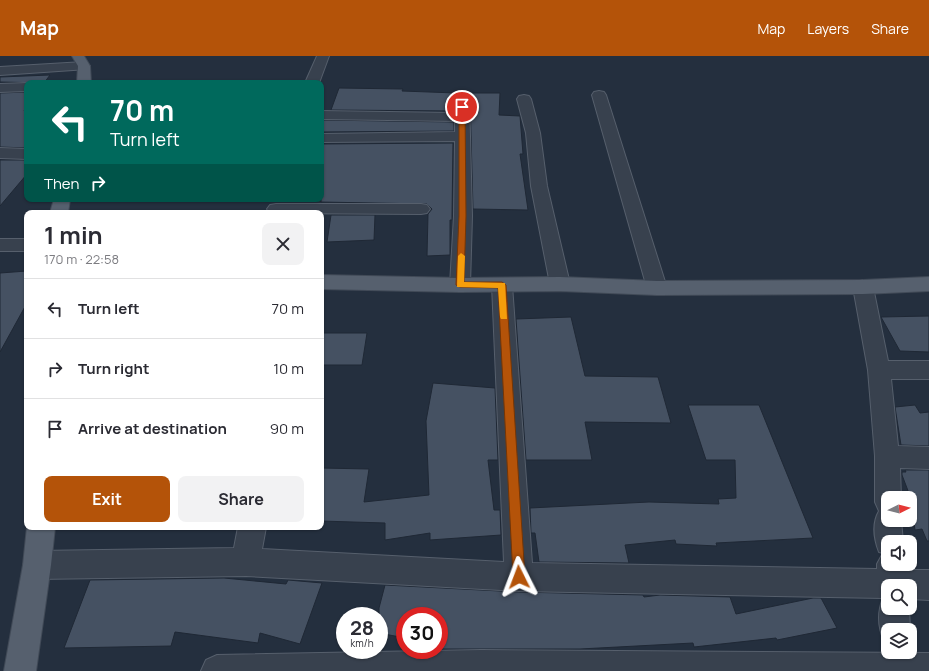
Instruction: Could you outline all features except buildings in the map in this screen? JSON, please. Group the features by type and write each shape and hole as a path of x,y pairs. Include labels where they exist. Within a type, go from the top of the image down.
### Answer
{"main road":[{"path":"81,61 84,80"},
{"path":"324,282 460,285 560,284 657,288 863,287 929,284"},
{"path":"20,671 37,565 41,530"}],"street":[{"path":"313,80 323,56"},
{"path":"0,71 81,61"},
{"path":"0,88 24,87"},
{"path":"599,94 657,288"},
{"path":"460,285 463,216 462,97"},
{"path":"524,99 533,133 539,186 560,284"},
{"path":"324,115 462,117"},
{"path":"324,138 462,136"},
{"path":"0,153 24,154"},
{"path":"276,207 421,209"},
{"path":"1,246 24,244"},
{"path":"502,285 519,577"},
{"path":"863,287 879,370 887,456 888,491"},
{"path":"879,370 929,370"},
{"path":"887,456 929,458"},
{"path":"246,562 251,530"},
{"path":"37,565 246,562 519,577 881,586"},
{"path":"917,585 929,585"},
{"path":"217,671 481,666 898,664 929,670"}],"slow traffic":[{"path":"461,256 460,285 502,285 504,317"}],"route":[{"path":"462,107 463,216 460,285 502,285 519,577"}]}
